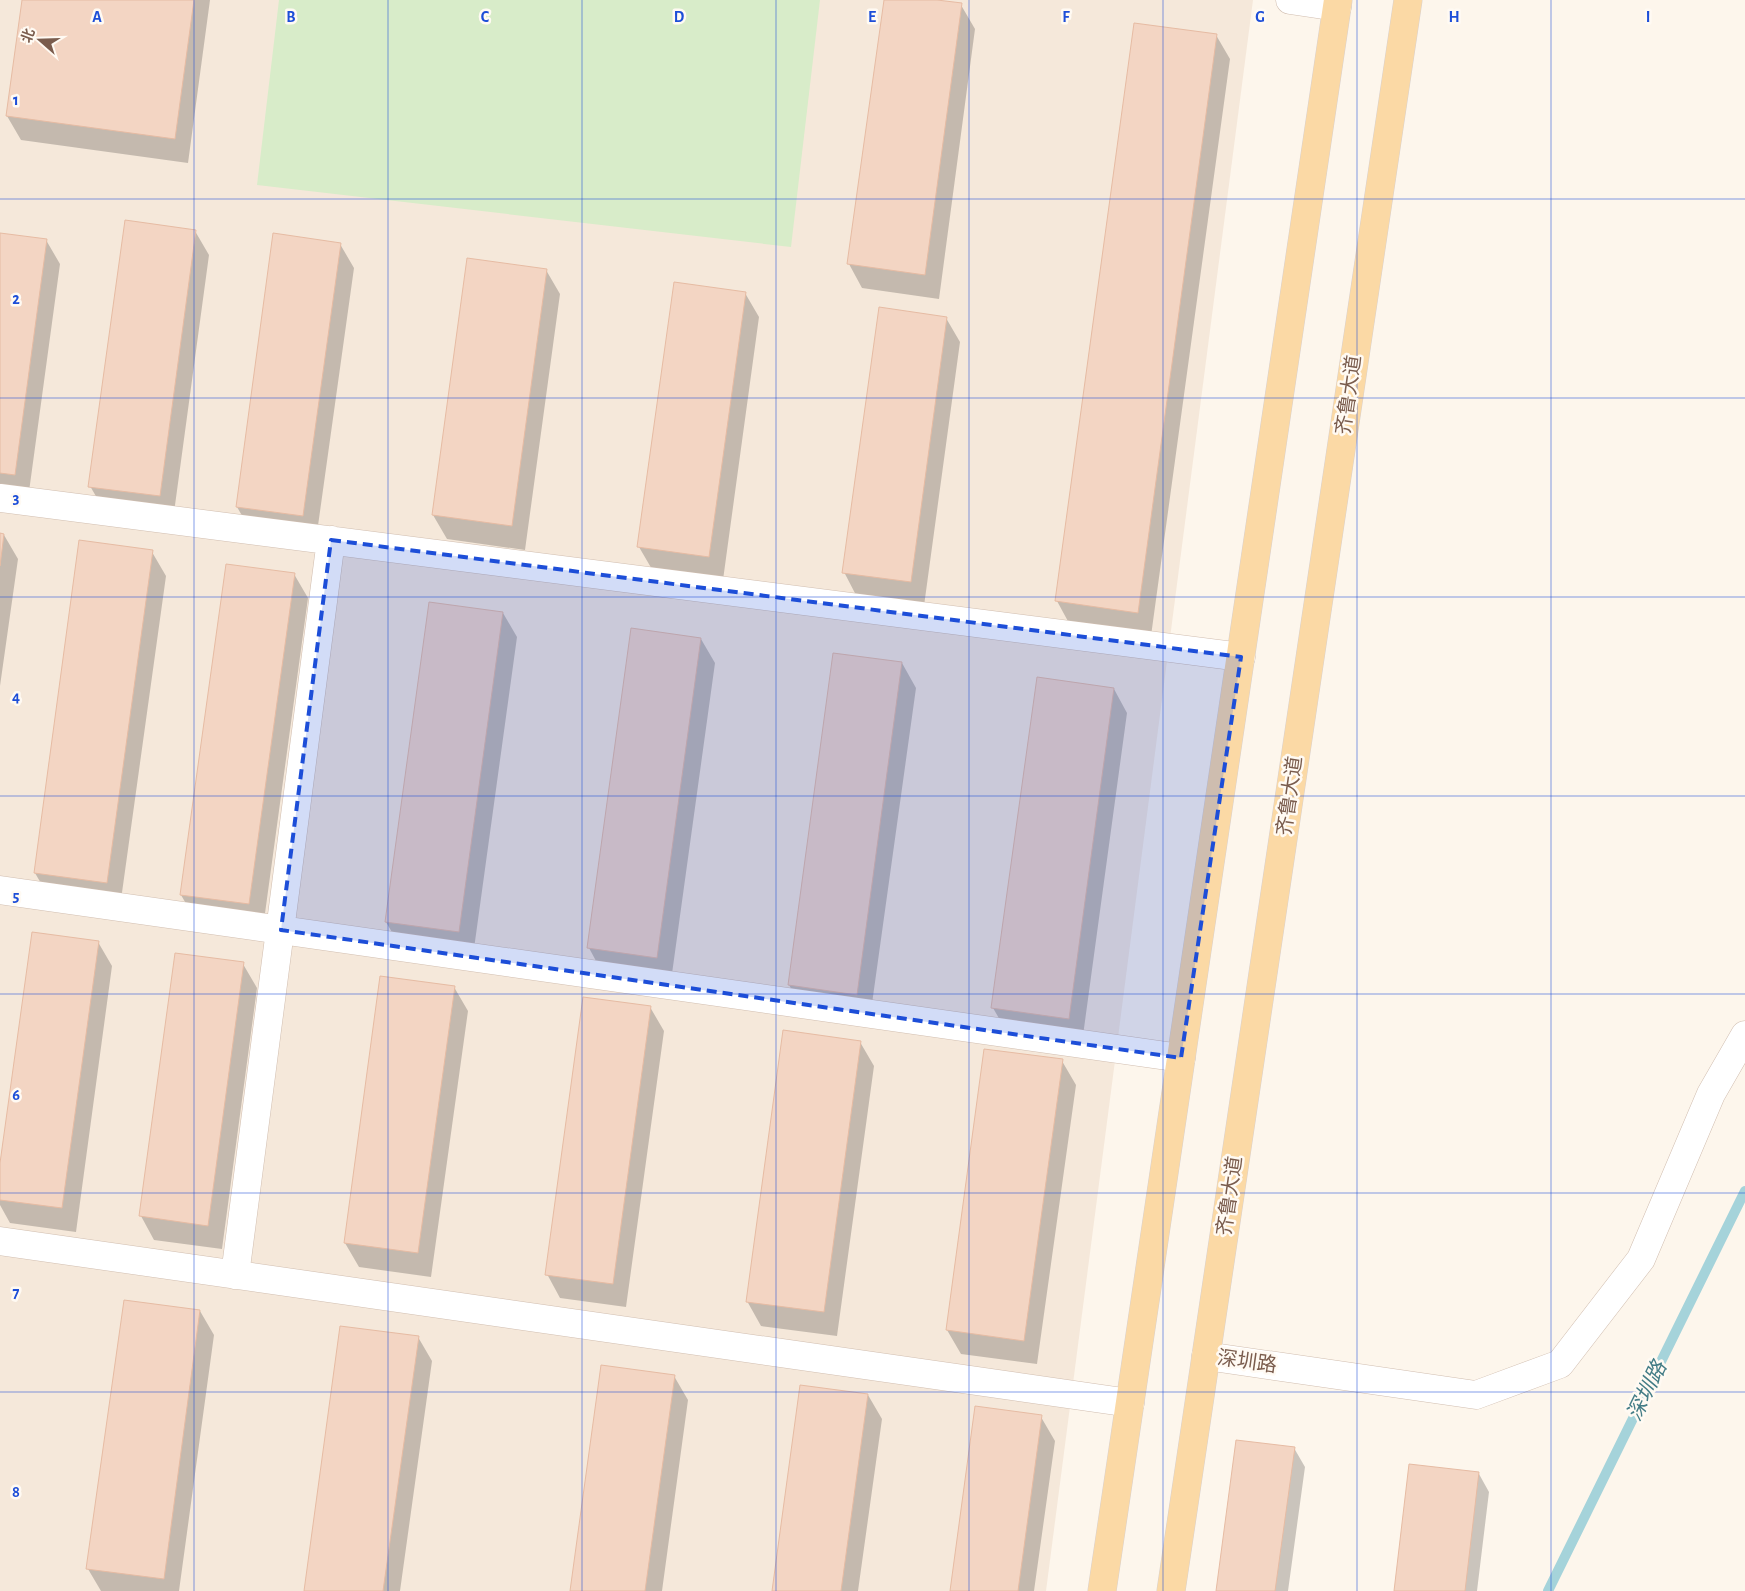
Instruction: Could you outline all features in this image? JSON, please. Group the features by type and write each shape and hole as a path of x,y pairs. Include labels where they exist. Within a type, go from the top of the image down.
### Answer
{"main road":[{"name":"齐鲁大道","path":"1171,1591 1408,0"},
{"path":"1102,1591 1338,3"}],"street":[{"path":"1290,0 1338,3"},
{"path":"0,498 1241,657"},
{"path":"235,1275 331,540"},
{"path":"0,890 1182,1058"},
{"name":"深圳路","path":"1206,1356 1476,1395 1560,1364 1642,1259 1711,1094 1745,1035"},
{"path":"0,1241 1130,1403"}],"highlighted area":[{"path":"331,540 1241,657 1181,1058 281,930"}],"shaded area":[{"path":"0,0 1253,0 1046,1591 0,1591"}],"green space":[{"path":"279,0 820,0 791,247 257,185"}],"building":[{"path":"22,0 194,0 175,139 6,116"},
{"path":"884,0 937,0 962,3 925,275 847,264"},
{"path":"1134,23 1217,34 1138,613 1055,601"},
{"path":"125,220 196,230 160,496 88,487"},
{"path":"0,233 47,239 15,475 0,473"},
{"path":"273,233 341,243 303,516 236,507"},
{"path":"467,258 547,269 512,526 432,515"},
{"path":"674,282 746,292 709,557 637,547"},
{"path":"879,307 947,317 911,582 842,573"},
{"path":"0,533 4,534 0,566"},
{"path":"79,540 153,550 107,883 34,873"},
{"path":"226,564 295,573 249,904 180,895"},
{"path":"429,602 503,612 459,932 385,922"},
{"path":"631,628 701,638 657,958 587,948"},
{"path":"833,653 902,662 857,995 788,985"},
{"path":"1037,677 1114,688 1069,1019 991,1008"},
{"path":"32,932 99,941 62,1208 0,1200 0,1163"},
{"path":"175,953 244,962 208,1226 139,1216"},
{"path":"380,976 455,986 418,1253 344,1243"},
{"path":"583,997 651,1006 613,1284 545,1275"},
{"path":"783,1030 861,1041 824,1312 746,1302"},
{"path":"984,1049 1063,1059 1024,1341 946,1330"},
{"path":"124,1300 200,1310 164,1579 86,1569"},
{"path":"340,1326 419,1336 383,1591 304,1591"},
{"path":"601,1365 675,1375 645,1591 570,1591"},
{"path":"800,1385 868,1394 841,1591 772,1591"},
{"path":"975,1406 1042,1415 1018,1591 950,1591"},
{"path":"1236,1440 1295,1447 1275,1591 1216,1591"},
{"path":"1409,1464 1479,1472 1465,1591 1394,1591"}],"waterway":[{"name":"深圳路","path":"1548,1591 1745,1191"}]}
